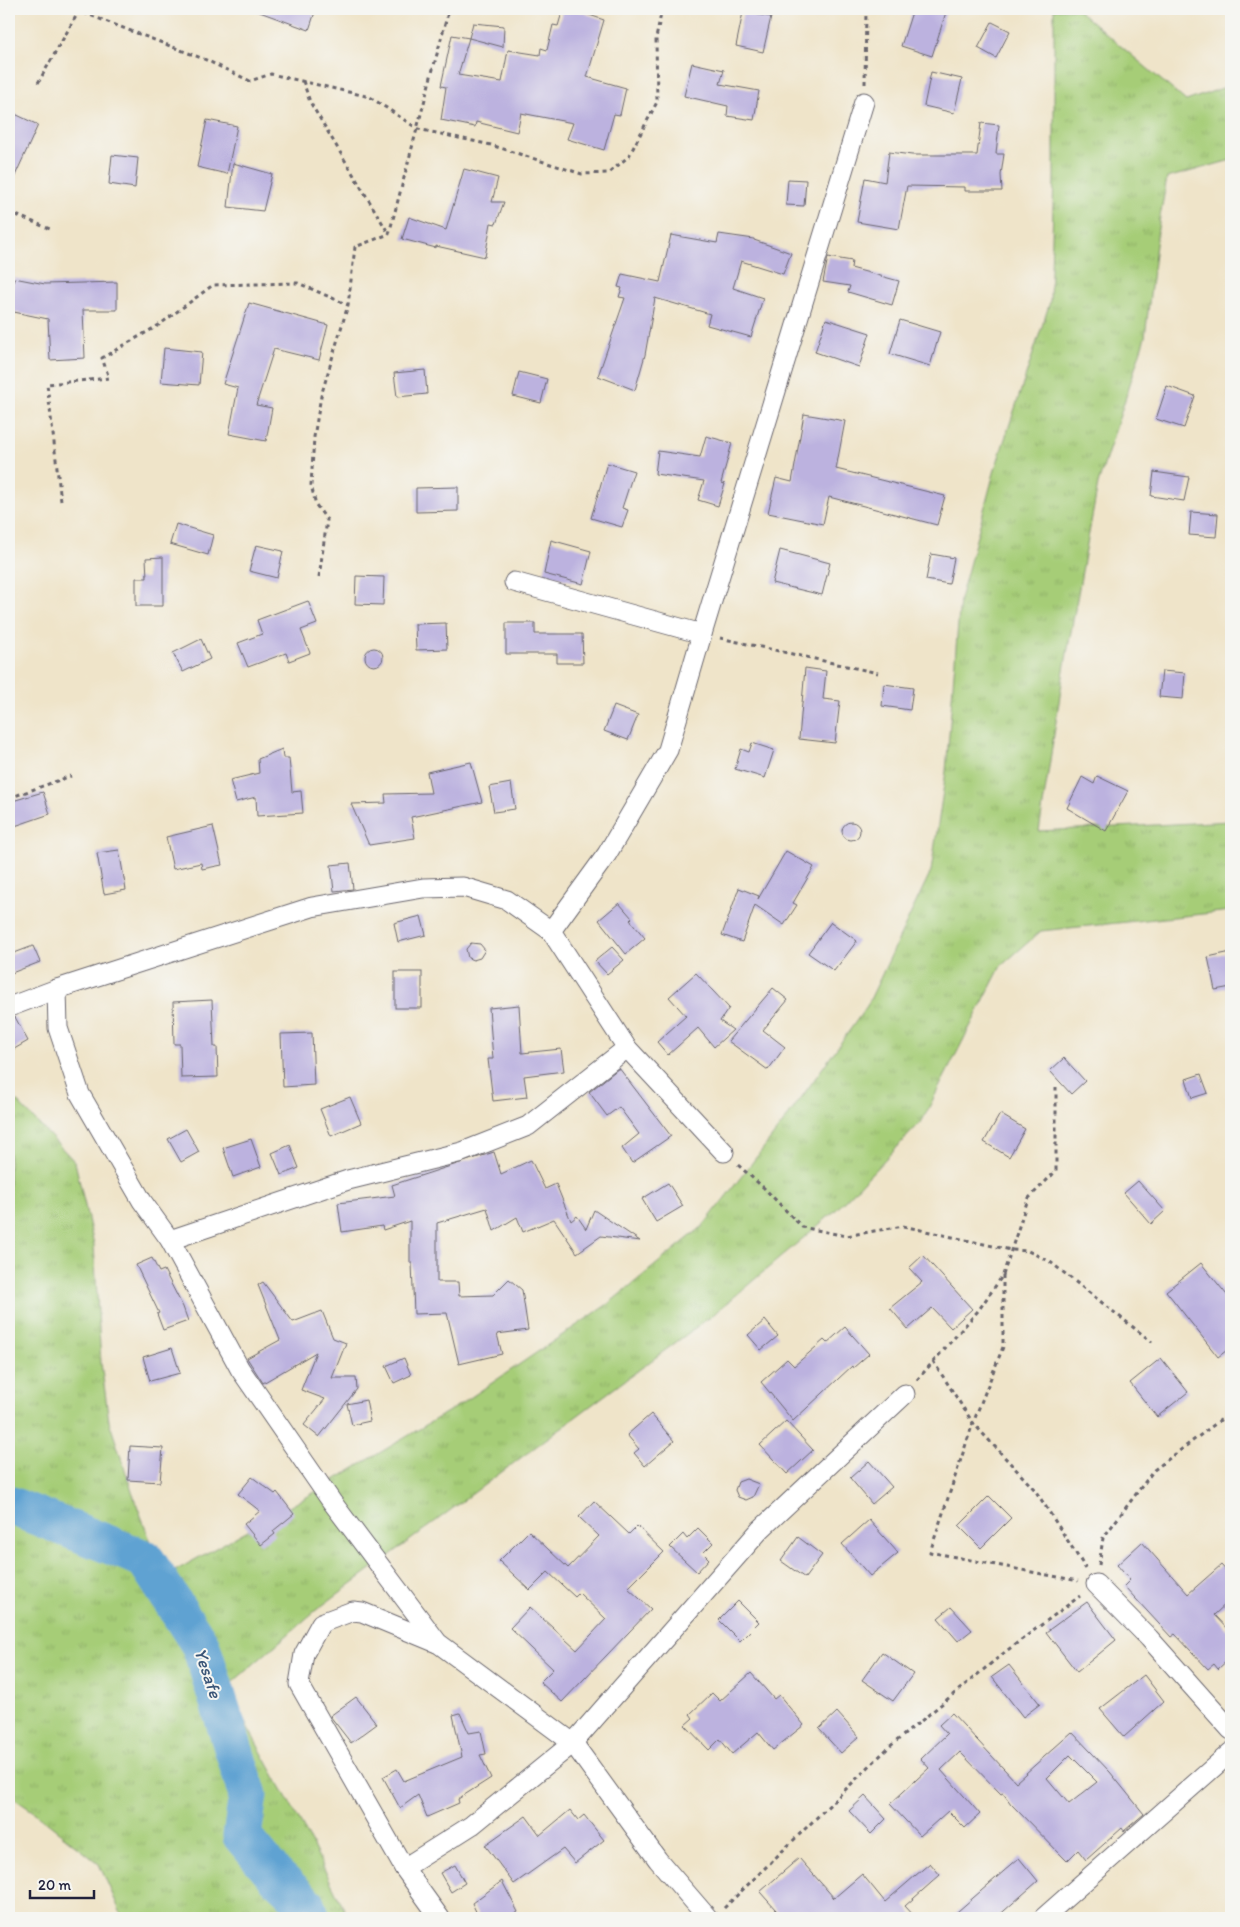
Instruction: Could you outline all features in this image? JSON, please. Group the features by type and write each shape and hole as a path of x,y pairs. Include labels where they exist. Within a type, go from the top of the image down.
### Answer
{"street":[{"path":"551,931 607,854 668,750 864,102"},
{"path":"514,582 702,634"},
{"path":"9,1007 57,989 312,907 423,888 463,887 507,900 551,931 627,1048 724,1152"},
{"path":"57,989 58,1028 80,1094 142,1200 170,1240 240,1369 332,1502 438,1643"},
{"path":"170,1240 348,1180 462,1152 528,1126 627,1048"},
{"path":"404,1868 472,1825 572,1742 760,1530 905,1394"},
{"path":"1096,1584 1149,1638 1231,1730"},
{"path":"440,1918 404,1868 299,1684 304,1654 321,1623 353,1611 362,1612 438,1643 572,1742 658,1860 714,1915"},
{"path":"1043,1918 1231,1752"}],"path":[{"path":"389,234 449,9"},
{"path":"38,82 79,11 204,59 250,81 271,74 370,97 418,129 492,145 582,174 609,173 629,156 657,102 656,38 662,9"},
{"path":"864,102 866,9"},
{"path":"303,81 310,102 389,234"},
{"path":"9,212 50,229"},
{"path":"320,577 327,520 316,505 311,485 314,437 321,396 348,305 355,247 389,234"},
{"path":"61,501 47,384 109,378 102,358 159,325 213,285 298,283 348,305"},
{"path":"702,634 878,673"},
{"path":"9,798 71,776"},
{"path":"905,1394 978,1311 1003,1275 1028,1200 1056,1171 1056,1087"},
{"path":"724,1152 764,1188 802,1227 846,1236 903,1226 1011,1250 1028,1251 1049,1261 1152,1342"},
{"path":"1003,1275 1003,1347 973,1423 930,1552 1096,1584"},
{"path":"933,1361 973,1423 1035,1490 1096,1584"},
{"path":"714,1915 888,1748 1005,1652 1096,1584 1103,1538 1154,1470 1231,1412"}],"green space":[{"path":"1054,9 1077,9 1186,101 1231,85 1231,160 1167,178 1158,228 1145,337 1098,484 1064,670 1039,831 1231,821 1231,911 1041,931 1001,966 922,1121 835,1211 714,1314 315,1611 226,1688 308,1836 347,1915 351,1918 123,1918 99,1864 9,1795 9,1093 75,1162 94,1245 101,1363 109,1421 135,1500 164,1577 305,1498 464,1402 608,1304 703,1226 786,1119 867,1006 931,871 946,771 960,599 995,469 1050,302 1054,176"}],"building":[{"path":"257,9 316,9 309,30 257,11"},
{"path":"563,9 572,9 604,20 587,77 626,88 620,115 614,114 604,150 567,139 573,123 521,113 517,132 476,122 475,127 441,120 446,87 441,86 452,35 469,38 458,75 502,82 508,50 540,55 541,48 547,50 553,25 558,26"},
{"path":"913,9 947,9 932,56 901,46"},
{"path":"743,12 771,17 763,52 736,46"},
{"path":"992,22 1010,31 996,58 978,48"},
{"path":"473,23 504,26 503,47 469,38"},
{"path":"692,63 724,70 720,84 759,91 754,120 727,116 728,106 684,96"},
{"path":"931,72 962,79 954,113 924,106"},
{"path":"15,114 38,125 9,189 9,128"},
{"path":"207,120 237,126 227,174 197,167"},
{"path":"981,123 999,125 996,154 1004,154 1001,175 1002,191 965,191 965,187 907,186 899,229 857,222 865,178 885,182 889,152 912,155 977,155"},
{"path":"112,155 138,158 135,188 109,184"},
{"path":"233,163 272,174 263,211 228,207"},
{"path":"464,169 498,178 492,202 504,202 496,224 491,223 485,257 436,246 436,248 402,239 409,217 446,230"},
{"path":"788,179 806,180 804,206 786,205"},
{"path":"719,234 754,239 791,253 783,274 741,261 733,288 763,298 751,337 707,325 710,314 655,298 645,355 635,390 598,376 625,298 619,297 622,288 618,287 622,274 660,282 671,235 717,243"},
{"path":"828,257 852,261 851,268 899,281 892,305 848,292 850,286 823,282"},
{"path":"14,278 45,284 117,282 117,310 83,310 85,358 50,360 48,319 9,311"},
{"path":"249,303 328,325 319,360 274,349 256,405 272,408 266,441 229,434 238,388 223,384"},
{"path":"826,319 870,333 859,367 815,352"},
{"path":"900,320 940,332 930,366 890,354"},
{"path":"164,348 202,352 199,385 161,382"},
{"path":"425,370 427,394 397,397 394,373"},
{"path":"519,372 547,379 541,403 513,396"},
{"path":"1167,386 1195,396 1184,428 1156,419"},
{"path":"804,414 845,421 836,469 945,496 937,525 829,497 823,524 768,513 776,478 792,482"},
{"path":"706,436 732,443 721,483 725,484 718,506 698,500 704,481 655,474 658,451 700,457"},
{"path":"607,463 634,471 622,508 628,510 622,527 591,518"},
{"path":"1154,472 1189,477 1184,501 1151,496"},
{"path":"458,487 458,511 416,512 416,488"},
{"path":"1191,512 1218,514 1216,537 1189,535"},
{"path":"176,524 213,535 208,555 170,544"},
{"path":"551,540 591,551 583,584 544,574"},
{"path":"256,545 283,551 277,578 249,571"},
{"path":"780,550 830,563 822,595 772,583"},
{"path":"931,554 954,558 949,584 926,580"},
{"path":"163,557 163,606 136,606 136,578 147,578 146,558"},
{"path":"356,576 384,577 383,605 355,604"},
{"path":"308,601 317,624 301,630 310,653 289,661 286,653 248,667 238,643 262,634 257,620"},
{"path":"446,623 447,649 416,650 415,624"},
{"path":"506,623 535,623 535,634 582,634 583,663 557,663 557,654 506,654"},
{"path":"201,639 210,659 183,672 173,653"},
{"path":"370,648 378,648 383,653 381,664 370,666 365,661 365,653"},
{"path":"805,668 826,671 823,699 840,701 835,743 799,739"},
{"path":"1162,671 1185,673 1183,699 1159,697"},
{"path":"884,684 913,688 910,710 882,706"},
{"path":"614,706 638,715 628,740 604,731"},
{"path":"752,743 774,750 765,778 735,769 741,749 749,752"},
{"path":"282,749 283,758 289,758 292,792 301,791 303,813 257,816 256,797 236,802 230,780 259,773 258,759"},
{"path":"471,762 482,802 411,817 415,838 369,845 351,804 386,803 385,794 431,793 427,772"},
{"path":"1097,776 1128,791 1106,831 1067,808 1082,777 1094,784"},
{"path":"511,783 515,809 494,812 489,787"},
{"path":"43,792 50,814 9,828 9,802"},
{"path":"847,822 855,822 860,827 858,838 847,840 842,835 842,827"},
{"path":"213,826 222,865 202,869 201,863 173,869 166,837"},
{"path":"119,850 126,890 104,894 97,853"},
{"path":"786,851 814,867 793,903 797,905 784,925 755,905 742,942 722,935 739,888 759,896 758,899"},
{"path":"350,863 353,889 334,891 331,865"},
{"path":"619,903 645,938 626,954 599,920"},
{"path":"421,916 426,935 398,942 394,923"},
{"path":"831,922 857,941 834,971 808,953"},
{"path":"471,943 480,944 485,950 480,958 473,960 468,958 466,949"},
{"path":"33,946 40,962 9,974 9,955"},
{"path":"612,947 624,960 607,974 595,961"},
{"path":"1231,952 1231,987 1215,990 1208,957"},
{"path":"395,972 422,972 422,1008 395,1008"},
{"path":"696,973 729,1008 720,1021 733,1030 714,1047 698,1028 668,1055 657,1042 686,1016 669,997"},
{"path":"773,988 788,1000 763,1030 785,1047 768,1070 728,1041"},
{"path":"212,1000 214,1047 217,1047 218,1077 181,1078 180,1044 174,1044 173,1002"},
{"path":"519,1005 522,1053 561,1049 564,1071 524,1076 527,1097 493,1101 488,1059 493,1059 489,1008"},
{"path":"15,1017 28,1041 9,1052 9,1018"},
{"path":"312,1033 314,1085 283,1087 281,1034"},
{"path":"1064,1058 1085,1081 1071,1094 1050,1071"},
{"path":"619,1068 671,1136 632,1163 622,1148 639,1134 619,1107 607,1116 589,1092"},
{"path":"1201,1074 1208,1093 1192,1098 1186,1079"},
{"path":"350,1097 361,1123 331,1136 320,1109"},
{"path":"1000,1114 1025,1129 1009,1157 984,1142"},
{"path":"186,1129 199,1152 181,1162 168,1139"},
{"path":"251,1139 261,1167 233,1177 223,1148"},
{"path":"290,1145 299,1168 281,1175 272,1153"},
{"path":"494,1152 501,1174 531,1160 545,1189 556,1184 571,1221 577,1216 586,1229 594,1210 640,1241 601,1236 577,1253 554,1219 523,1232 517,1217 494,1231 487,1208 437,1223 437,1282 458,1282 459,1296 493,1295 509,1279 522,1290 528,1330 497,1334 502,1354 459,1364 447,1313 414,1314 412,1263 410,1263 410,1221 383,1230 382,1226 342,1232 338,1203 395,1196 392,1185"},
{"path":"1138,1181 1165,1211 1151,1224 1124,1193"},
{"path":"668,1183 683,1206 656,1222 642,1199"},
{"path":"923,1255 972,1309 951,1328 932,1308 908,1329 890,1308 922,1282 909,1268"},
{"path":"152,1258 159,1272 164,1270 188,1321 163,1330 157,1314 159,1313 136,1265"},
{"path":"1201,1263 1231,1300 1231,1347 1218,1357 1166,1291"},
{"path":"263,1282 293,1322 322,1311 333,1338 346,1343 332,1378 356,1378 357,1389 319,1437 304,1425 325,1399 301,1390 316,1352 263,1383 247,1358 280,1340 258,1285"},
{"path":"765,1320 778,1336 761,1350 748,1335"},
{"path":"845,1327 869,1354 853,1368 852,1366 793,1421 761,1382 787,1359 794,1366 824,1340 827,1343"},
{"path":"172,1348 180,1373 150,1381 143,1357"},
{"path":"404,1358 411,1375 394,1383 386,1366"},
{"path":"1161,1358 1188,1392 1157,1417 1130,1383"},
{"path":"366,1400 370,1421 352,1425 347,1404"},
{"path":"651,1414 674,1441 645,1466 634,1453 639,1449 627,1435"},
{"path":"786,1421 813,1450 787,1474 760,1445"},
{"path":"130,1446 163,1448 160,1482 128,1480"},
{"path":"869,1461 892,1487 872,1504 850,1478"},
{"path":"252,1477 275,1494 277,1492 294,1514 273,1531 275,1534 261,1545 244,1524 260,1511 238,1494"},
{"path":"746,1479 759,1484 753,1497 746,1500 738,1497 735,1490 738,1482"},
{"path":"989,1496 1011,1518 981,1548 959,1526"},
{"path":"594,1501 629,1534 637,1526 664,1552 628,1588 651,1609 562,1702 540,1682 553,1669 510,1628 530,1607 577,1650 606,1619 579,1593 575,1597 548,1572 530,1590 499,1561 529,1531 568,1568 599,1536 579,1517"},
{"path":"869,1520 898,1553 870,1576 842,1544"},
{"path":"698,1528 713,1543 703,1553 709,1559 697,1572 670,1547 683,1534 687,1539"},
{"path":"798,1537 822,1555 805,1578 781,1561"},
{"path":"1142,1542 1188,1594 1221,1565 1231,1576 1231,1599 1214,1615 1231,1633 1231,1657 1218,1669 1214,1664 1208,1669 1175,1634 1171,1637 1124,1586 1130,1580 1117,1565"},
{"path":"738,1601 759,1622 740,1641 719,1620"},
{"path":"1087,1602 1116,1640 1077,1672 1046,1632"},
{"path":"951,1607 972,1630 958,1641 938,1618"},
{"path":"882,1652 913,1674 893,1701 862,1680"},
{"path":"1009,1665 1040,1704 1023,1717 992,1677"},
{"path":"751,1673 774,1699 779,1695 804,1725 773,1750 758,1732 732,1754 720,1739 709,1750 685,1725 693,1718 690,1714 712,1693 720,1701"},
{"path":"1144,1675 1164,1701 1124,1737 1100,1709"},
{"path":"356,1697 377,1724 351,1743 330,1716"},
{"path":"837,1712 859,1737 841,1753 819,1729"},
{"path":"460,1713 469,1733 481,1731 486,1754 480,1755 491,1778 458,1799 459,1803 427,1817 418,1795 400,1808 383,1777 397,1769 404,1781 462,1757 453,1715"},
{"path":"952,1713 1016,1782 1072,1732 1110,1772 1144,1814 1124,1831 1122,1828 1086,1860 1078,1850 1067,1861 1011,1804 1003,1793 1001,1794 960,1752 941,1770 980,1814 965,1828 948,1811 920,1836 890,1804 929,1768 921,1759 947,1734 939,1725","holes":["1070,1755 1097,1782 1069,1804 1047,1778"]},
{"path":"865,1796 886,1819 871,1834 849,1811"},
{"path":"570,1810 578,1820 584,1815 604,1840 575,1863 563,1849 514,1884 485,1845 526,1816 540,1835"},
{"path":"799,1858 834,1898 862,1874 885,1902 930,1863 940,1875 905,1906 916,1918 783,1918 760,1892"},
{"path":"1019,1858 1038,1881 996,1918 950,1918"},
{"path":"455,1865 465,1883 451,1892 440,1873"},
{"path":"502,1881 518,1912 508,1918 479,1918 472,1903"}],"waterway":[{"name":"Yesafe","path":"9,1505 145,1559 201,1646 248,1795 242,1836 275,1875 306,1904 311,1918"}]}
